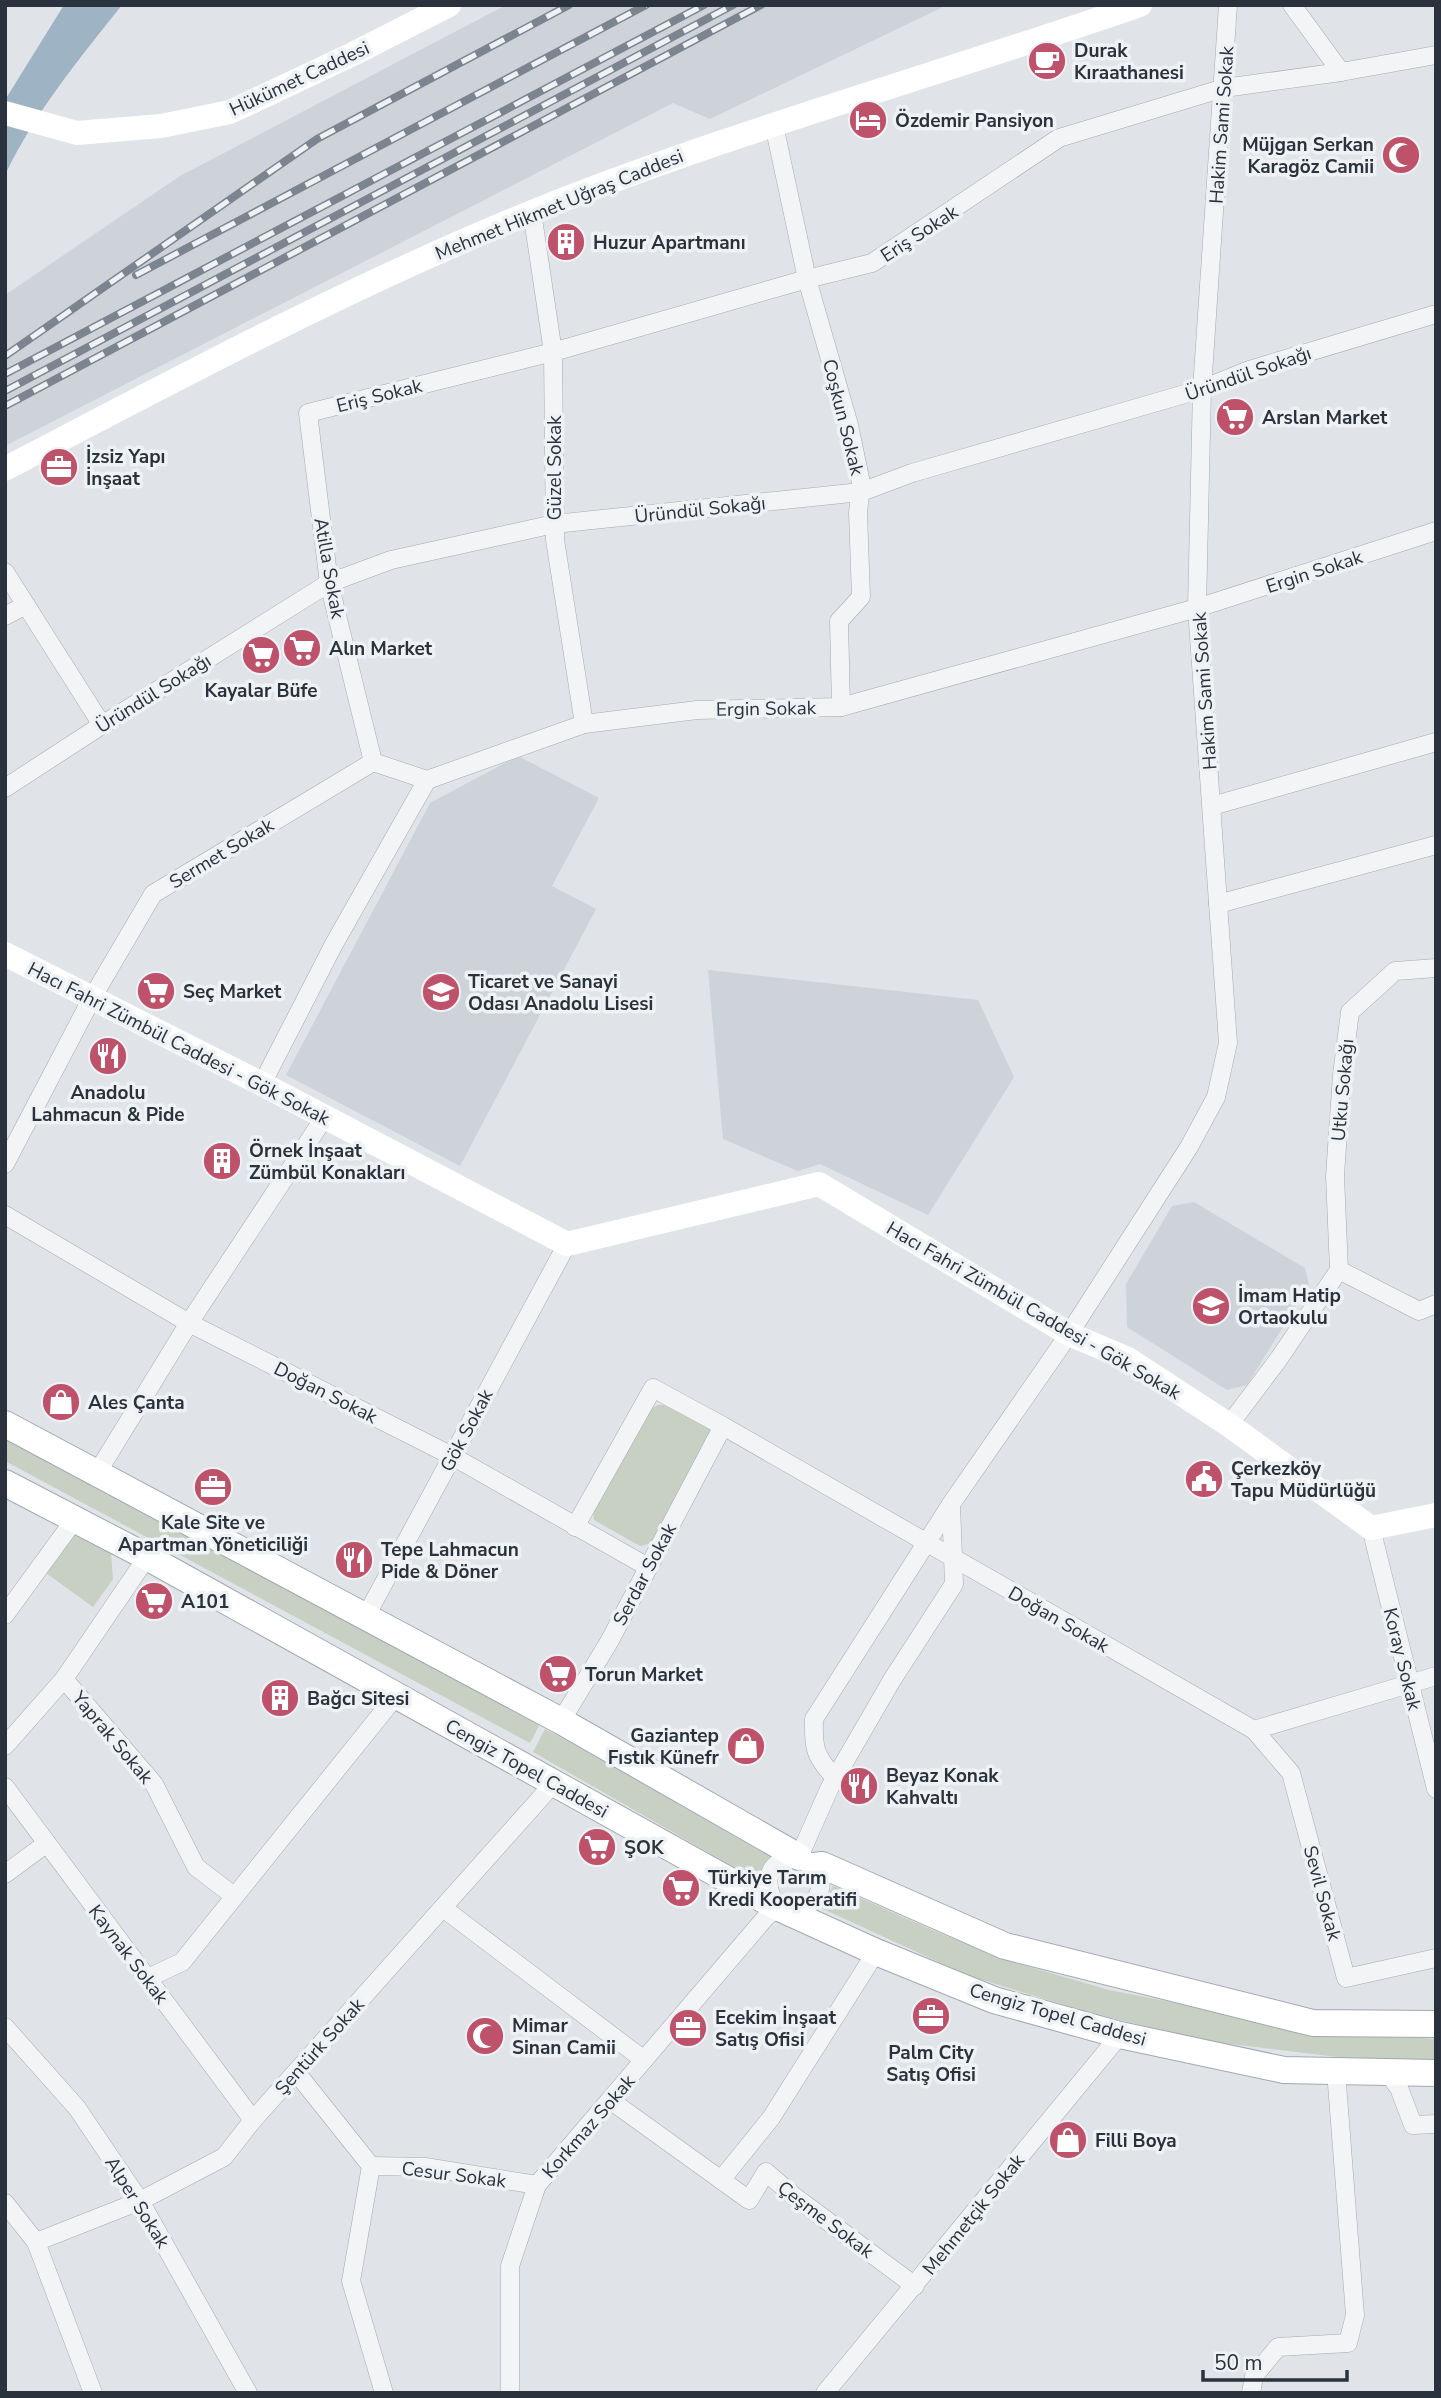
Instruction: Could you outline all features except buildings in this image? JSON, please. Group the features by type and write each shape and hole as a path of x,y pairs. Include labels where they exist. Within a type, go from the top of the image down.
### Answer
{"main road":[{"path":"5,1424 561,1721 807,1862 822,1865 1005,1946 1313,2022 1436,2024"},
{"name":"Cengiz Topel Caddesi","path":"5,1483 147,1558 777,1907 876,1952 994,2000 1120,2035 1284,2070 1436,2073"}],"street":[{"name":"Hükümet Caddesi","path":"5,113 77,133 161,126 230,113 449,5"},
{"name":"Mehmet Hikmet Uğraş Caddesi","path":"5,469 377,279 532,212 696,149 1140,5"},
{"name":"Hakim Sami Sokak","path":"835,1778 819,1760 814,1741 814,1719 951,1503 1069,1334 1189,1147 1216,1097 1228,1043 1197,608 1202,389 1228,5"},
{"path":"1292,5 1341,72"},
{"name":"Eriş Sokak","path":"308,413 553,352 872,263 1059,138 1224,88 1341,72 1436,55"},
{"name":"Coşkun Sokak","path":"774,125 807,279 849,425 861,482 858,513 861,597 839,621 841,707"},
{"name":"Güzel Sokak","path":"532,212 553,352 554,524 584,724"},
{"name":"Üründül Sokağı","path":"5,788 329,583 391,559 554,524 861,492 912,473 1202,389 1249,370 1436,314"},
{"name":"Atilla Sokak","path":"308,413 329,583 373,762"},
{"name":"Ergin Sokak","path":"427,780 584,724 696,710 841,707 1197,608 1436,531"},
{"path":"5,572 102,725"},
{"path":"5,616 26,605"},
{"path":"1212,806 1436,743"},
{"path":"262,1084 334,943 427,780 373,762"},
{"name":"Sermet Sokak","path":"5,1164 92,998 153,894 373,762"},
{"path":"1219,904 1436,845"},
{"name":"Hacı Fahri Zümbül Caddesi - Gök Sokak","path":"5,954 262,1084 567,1244 819,1184 1069,1334 1128,1359 1229,1425 1371,1528"},
{"name":"Utku Sokağı","path":"1339,1270 1335,1176 1342,1075 1350,1012 1395,971 1436,968"},
{"path":"97,1473 189,1323 324,1118"},
{"name":"Doğan Sokak","path":"5,1215 189,1323 452,1456 648,1567"},
{"name":"Gök Sokak","path":"366,1616 567,1244"},
{"path":"1229,1425 1278,1360 1339,1270 1419,1311 1436,1304"},
{"name":"Doğan Sokak","path":"575,1527 653,1388 1254,1730"},
{"name":"Serdar Sokak","path":"561,1721 608,1642 723,1426"},
{"path":"807,1862 835,1778 892,1680 954,1584 951,1503"},
{"path":"1371,1528 1436,1515"},
{"path":"5,1615 75,1519"},
{"name":"Koray Sokak","path":"1371,1528 1436,1789"},
{"path":"5,1745 64,1679 147,1558"},
{"path":"1254,1730 1436,1676"},
{"name":"Yaprak Sokak","path":"64,1679 154,1784 196,1867 234,1896"},
{"path":"148,1978 182,1962 395,1697"},
{"name":"Sevil Sokak","path":"1254,1730 1291,1773 1346,1978 1436,1958"},
{"name":"Şentürk Sokak","path":"36,2242 140,2201 224,2157 253,2120 554,1783"},
{"name":"Kaynak Sokak","path":"5,1787 253,2120"},
{"path":"5,1874 47,1843"},
{"path":"782,1860 807,1862 820,1882 816,1898 802,1909 777,1907 768,1889 770,1872 782,1860"},
{"name":"Korkmaz Sokak","path":"510,2393 510,2266 537,2185 777,1907"},
{"path":"443,1908 644,2060"},
{"path":"721,2180 771,2118 876,1952"},
{"name":"Alper Sokak","path":"5,2027 77,2108 140,2201 248,2393"},
{"name":"Mehmetçik Sokak","path":"825,2393 1120,2035"},
{"path":"1251,2393 1254,2376 1278,2347 1348,2343 1355,2315 1336,2071"},
{"path":"296,2072 371,2166 351,2281 384,2393"},
{"path":"1387,2072 1399,2088 1413,2125 1436,2124"},
{"name":"Çeşme Sokak","path":"610,2100 749,2200 766,2172 795,2197 915,2286"},
{"name":"Cesur Sokak","path":"371,2166 425,2167 537,2185"},
{"path":"5,2203 36,2242 93,2393"}],"shaded area":[{"path":"506,5 947,5 710,119 673,103 5,446 5,295 180,176"},
{"name":"Ticaret ve Sanayi Odası Anadolu Lisesi","path":"518,756 599,798 552,886 596,909 460,1166 286,1075 430,803"},
{"path":"708,970 978,1000 1014,1077 928,1215 820,1164 798,1171 723,1139"},
{"name":"İmam Hatip Ortaokulu","path":"1194,1202 1305,1268 1309,1285 1247,1385 1227,1390 1127,1327 1126,1284 1172,1206"}],"green space":[{"path":"664,1405 710,1429 711,1436 653,1543 640,1546 594,1520 593,1510 649,1410"},
{"path":"5,1429 543,1718 530,1743 5,1461"},
{"path":"71,1530 111,1554 113,1579 93,1607 42,1570"},
{"path":"545,1729 773,1854 760,1882 533,1752"},
{"path":"833,1886 1016,1963 1109,1990 1310,2029 1436,2039 1436,2069 1206,2041 1088,2012 969,1976 821,1908"}],"water":[{"path":"64,5 122,5 44,108 5,175 5,100"}],"railway":[{"path":"5,356 317,139 569,5"},
{"path":"136,275 646,5"},
{"path":"5,374 704,5"},
{"path":"5,391 733,5"},
{"path":"5,406 761,5"}],"place":[{"name":"Durak Kıraathanesi","path":"1047,61"},
{"name":"Özdemir Pansiyon","path":"868,120"},
{"name":"Müjgan Serkan Karagöz Camii","path":"1401,155"},
{"name":"Huzur Apartmanı","path":"566,242"},
{"name":"Arslan Market","path":"1235,417"},
{"name":"İzsiz Yapı İnşaat","path":"59,467"},
{"name":"Alın Market","path":"302,648"},
{"name":"Kayalar Büfe","path":"261,655"},
{"name":"Seç Market","path":"156,991"},
{"name":"Ticaret ve Sanayi Odası Anadolu Lisesi","path":"441,992"},
{"name":"Anadolu Lahmacun & Pide","path":"108,1056"},
{"name":"Örnek İnşaat Zümbül Konakları","path":"222,1161"},
{"name":"İmam Hatip Ortaokulu","path":"1211,1306"},
{"name":"Ales Çanta","path":"61,1402"},
{"name":"Çerkezköy Tapu Müdürlüğü","path":"1204,1479"},
{"name":"Kale Site ve Apartman Yöneticiliği","path":"213,1487"},
{"name":"Tepe Lahmacun Pide & Döner","path":"354,1560"},
{"name":"A101","path":"154,1601"},
{"name":"Torun Market","path":"558,1674"},
{"name":"Bağcı Sitesi","path":"280,1698"},
{"name":"Gaziantep Fıstık Künefr","path":"746,1746"},
{"name":"Beyaz Konak Kahvaltı","path":"859,1786"},
{"name":"ŞOK","path":"597,1847"},
{"name":"Türkiye Tarım Kredi Kooperatifi","path":"681,1888"},
{"name":"Palm City Satış Ofisi","path":"931,2016"},
{"name":"Ecekim İnşaat Satış Ofisi","path":"688,2028"},
{"name":"Mimar Sinan Camii","path":"485,2036"},
{"name":"Filli Boya","path":"1068,2140"}]}
